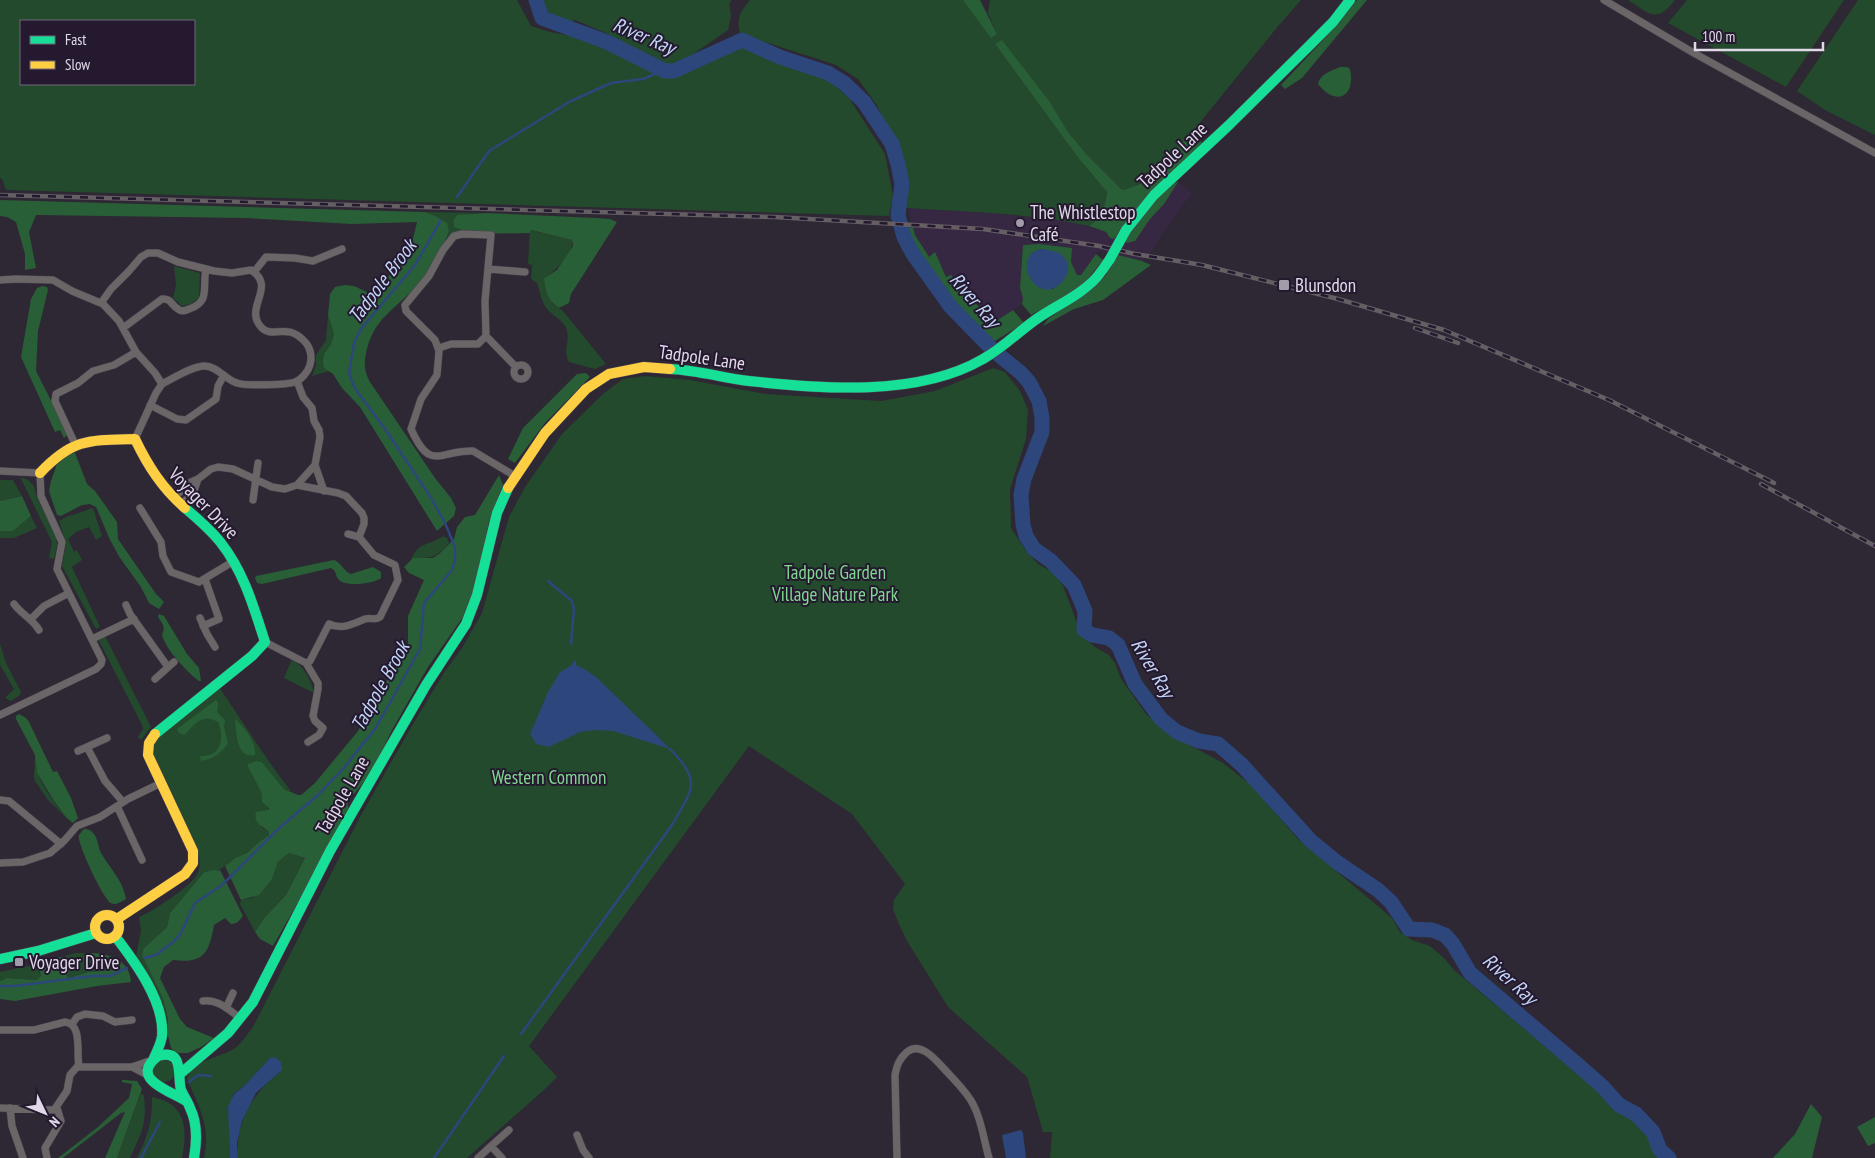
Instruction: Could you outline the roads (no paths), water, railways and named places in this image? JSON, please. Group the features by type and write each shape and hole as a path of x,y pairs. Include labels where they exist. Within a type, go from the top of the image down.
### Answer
{"street":[{"name":"Tadpole Lane","path":"161,1088 170,1087 202,1054 228,1033 259,992 308,892 346,823 426,685 466,624 477,595 496,513 515,476 545,434 578,396 602,378 620,371 644,367 660,367 761,383 865,388 896,386 926,381 979,362 1038,318 1081,291 1096,278 1110,259 1136,215 1154,195 1228,126 1307,48 1333,22 1350,0"},
{"path":"1604,0 1692,52 1875,153"},
{"path":"439,348 451,344 478,344 486,336 487,307 485,301 491,235 462,234 454,236 443,250 429,276 405,306 406,311 435,340 439,348 437,375 421,399 411,426 413,433 431,456 438,457 473,451 515,476"},
{"path":"254,272 266,257 313,261 342,249"},
{"path":"0,715 98,668 101,664 101,658 57,569 62,542 41,496 40,473 54,458 75,444 95,440 135,439 150,405 162,384 194,369 204,366 211,367 234,382 243,385 296,381 305,374 309,367 311,356 309,348 302,340 291,331 267,331 258,323 256,304 262,290 260,278 248,269 232,273 178,262 158,253 147,254 138,259 101,303"},
{"path":"123,328 162,299 169,300 177,309 182,311 190,310 200,304 205,296 204,281 206,269"},
{"path":"488,269 525,272"},
{"path":"0,280 52,279 72,291 101,303 123,328 136,352 155,373 162,384"},
{"path":"486,336 516,367"},
{"path":"75,444 55,401 56,394 93,371 114,365 136,352"},
{"path":"150,405 177,419 186,420 216,399 218,386 224,375"},
{"path":"296,381 303,397 312,408 314,421 319,430 320,437 315,464 324,490"},
{"name":"Voyager Drive","path":"135,439 153,474 220,542 234,561 247,587 265,642"},
{"path":"254,500 258,463"},
{"path":"297,485 315,464"},
{"path":"178,501 189,483 198,479 208,470 218,467 237,470 277,488 297,485 346,496 362,513 365,522 359,537"},
{"path":"0,471 40,473"},
{"path":"140,508 161,542 163,556 171,572 199,582 234,561"},
{"path":"306,663 312,658 329,624 342,627 353,625 365,619 378,619 396,584 398,576 395,565 374,555 359,537 348,534"},
{"path":"203,626 219,619 205,579"},
{"path":"31,619 44,606 69,593"},
{"path":"14,604 31,619 39,630"},
{"path":"126,605 168,667"},
{"path":"200,618 215,646"},
{"path":"92,639 134,619"},
{"path":"117,919 185,874 193,863 194,858 193,851 148,755 150,738 252,656 265,642 306,663 318,683 313,716 323,728 319,735 308,742"},
{"path":"155,679 174,662"},
{"path":"78,752 107,738"},
{"path":"87,747 120,804 142,860"},
{"path":"0,863 34,860 50,853 78,826 100,817 120,804 161,783"},
{"path":"0,800 9,801 61,844"},
{"path":"109,915 117,919 119,930 115,936 104,939 96,932 96,921 102,916 109,915"},
{"path":"0,959 38,952 96,932"},
{"path":"115,936 132,959 158,1007 162,1036 167,1050 180,1068 180,1086 191,1111 196,1129 197,1145 194,1158"},
{"path":"226,1008 233,993"},
{"path":"203,1001 215,1002 240,1018"},
{"path":"72,1024 79,1016 85,1014 103,1016 115,1022 132,1020"},
{"path":"0,1030 34,1030 65,1022 72,1024 77,1036 77,1057 80,1067"},
{"path":"148,1076 148,1070 162,1036"},
{"path":"897,1158 894,1075 900,1059 911,1049 917,1048 928,1053 968,1095 978,1117 989,1158"},
{"name":"Tadpole Lane","path":"153,1059 163,1055 174,1058 202,1054"},
{"path":"0,1108 54,1110 67,1091 70,1075 75,1069 80,1067 132,1067 153,1059"},
{"path":"132,1067 148,1076 153,1084 186,1101"},
{"path":"10,1108 12,1126 23,1158"},
{"path":"47,1158 44,1152 45,1148 61,1121 57,1108"},
{"path":"478,1158 508,1130"},
{"path":"576,1135 589,1158"},
{"path":"491,1146 502,1158"}],"water":[{"path":"1044,249 1060,253 1068,263 1064,280 1050,289 1042,289 1034,284 1029,276 1027,267 1028,259 1034,252"},
{"path":"573,661 576,661 576,665 588,671 599,680 670,749 613,731 596,730 580,732 549,747 536,744 530,734 548,692 560,672 572,665"},
{"path":"271,1057 281,1062 282,1070 256,1093 242,1121 237,1143 238,1158 230,1158 228,1107 234,1094"},
{"path":"1021,1130 1026,1158 1006,1158 1002,1135"}],"waterway":[{"name":"River Ray","path":"536,0 542,18 607,42 665,71 674,71 742,40 780,57 828,73 844,83 864,102 892,144 902,184 898,215 904,237 913,254 950,306 994,351 1021,373 1029,382 1039,401 1042,432 1024,479 1021,495 1023,525 1026,536 1034,549 1051,561 1074,585 1085,611 1084,630 1092,635 1109,638 1118,645 1135,684 1161,719 1177,732 1199,741 1218,744 1242,765 1311,841 1338,863 1378,890 1391,902 1409,929 1432,930 1445,935 1453,944 1470,973 1603,1087 1619,1105 1636,1114 1653,1132 1660,1150 1669,1158"},
{"name":"Tadpole Brook","path":"457,197 489,151 569,102 611,83 643,79 664,70"},
{"name":"Tadpole Brook","path":"144,958 156,955 173,942 180,935 195,903 222,885 278,829 318,795 343,769 375,729 420,649 424,603 452,570 455,561 455,547 445,523 431,498 385,429 356,390 349,372 354,343 360,330 415,265 441,220"},
{"path":"548,581 572,601 574,609 571,644"},
{"path":"521,1034 672,825 685,802 691,786 690,778 687,770 670,749"},
{"name":"Tadpole Brook","path":"0,986 15,986 92,976 110,976 127,968"},
{"path":"434,1158 504,1056"},
{"path":"189,1082 198,1075 211,1076"},
{"path":"141,1158 160,1122"}],"railway":[{"path":"0,195 774,217 983,229 1099,246 1202,265 1338,299 1444,330 1609,400 1774,483"},
{"path":"1415,328 1458,343"},
{"path":"1761,484 1875,546"}],"place":[{"name":"The Whistlestop Café","path":"1020,223"},
{"name":"Blunsdon","path":"1284,285"},
{"name":"Voyager Drive","path":"19,962"}],"park label":[{"name":"Tadpole Garden Village Nature Park","path":"835,583"},
{"name":"Western Common","path":"549,777"}]}
